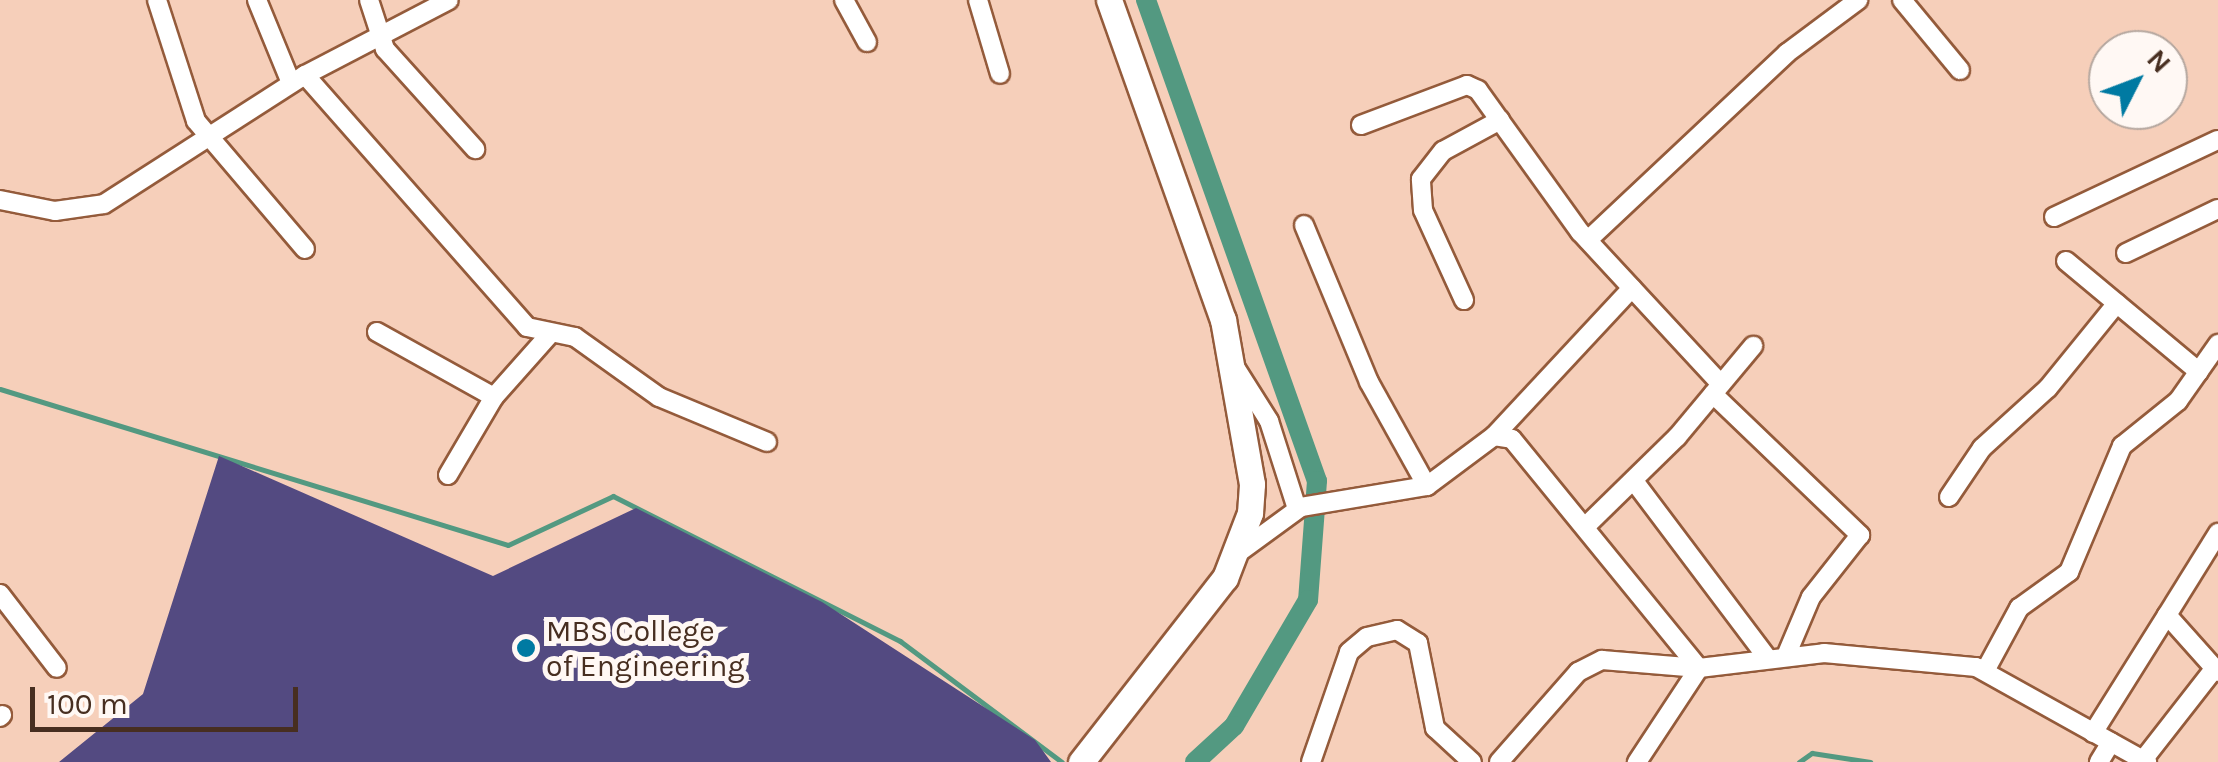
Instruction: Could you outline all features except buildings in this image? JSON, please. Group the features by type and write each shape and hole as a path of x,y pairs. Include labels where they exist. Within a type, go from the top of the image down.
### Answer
{"street":[{"path":"157,0 209,140 304,249"},
{"path":"257,0 298,79 517,318 550,334 585,342 659,397 767,442"},
{"path":"369,0 380,38 476,149"},
{"path":"0,200 55,211 104,204 209,140 298,79 449,0"},
{"path":"844,0 867,42"},
{"path":"978,0 1000,74"},
{"path":"1109,0 1235,366 1252,484 1238,553"},
{"path":"1588,240 1788,52 1858,0"},
{"path":"1902,0 1960,70"},
{"path":"1362,126 1466,86 1500,120 1588,240 1717,389 1860,536 1811,597 1777,657"},
{"path":"1464,300 1423,210 1421,179 1443,151 1500,120"},
{"path":"2054,218 2218,140"},
{"path":"2126,254 2218,209"},
{"path":"1304,225 1361,366 1427,486"},
{"path":"2066,261 2198,372"},
{"path":"1090,752 1238,553 1301,508 1427,486 1494,436 1632,288"},
{"path":"1949,497 1982,448 2048,388 2118,303"},
{"path":"378,332 494,397"},
{"path":"448,475 494,397 550,334"},
{"path":"1985,670 2020,608 2069,572 2122,446 2178,401 2218,344"},
{"path":"1585,527 1634,481 1752,346"},
{"path":"1235,366 1270,421 1301,508"},
{"path":"1494,436 1534,459 1700,668"},
{"path":"1634,481 1777,657"},
{"path":"2093,732 2218,532"},
{"path":"0,594 57,668"},
{"path":"1498,762 1591,664 1700,668 1777,657 1985,670 2145,761 2216,671 2167,614"},
{"path":"1311,762 1349,652 1367,637 1397,630 1418,643 1435,728 1472,762"},
{"path":"1638,762 1700,668"},
{"path":"2098,762 2111,742"}],"waterway":[{"path":"1146,0 1317,481 1308,600 1234,726 1195,762"},
{"path":"0,389 508,545 613,496 900,641 1062,762"},
{"path":"1799,762 1812,753 1870,762"}],"place":[{"name":"MBS College of Engineering","path":"526,648"}]}
